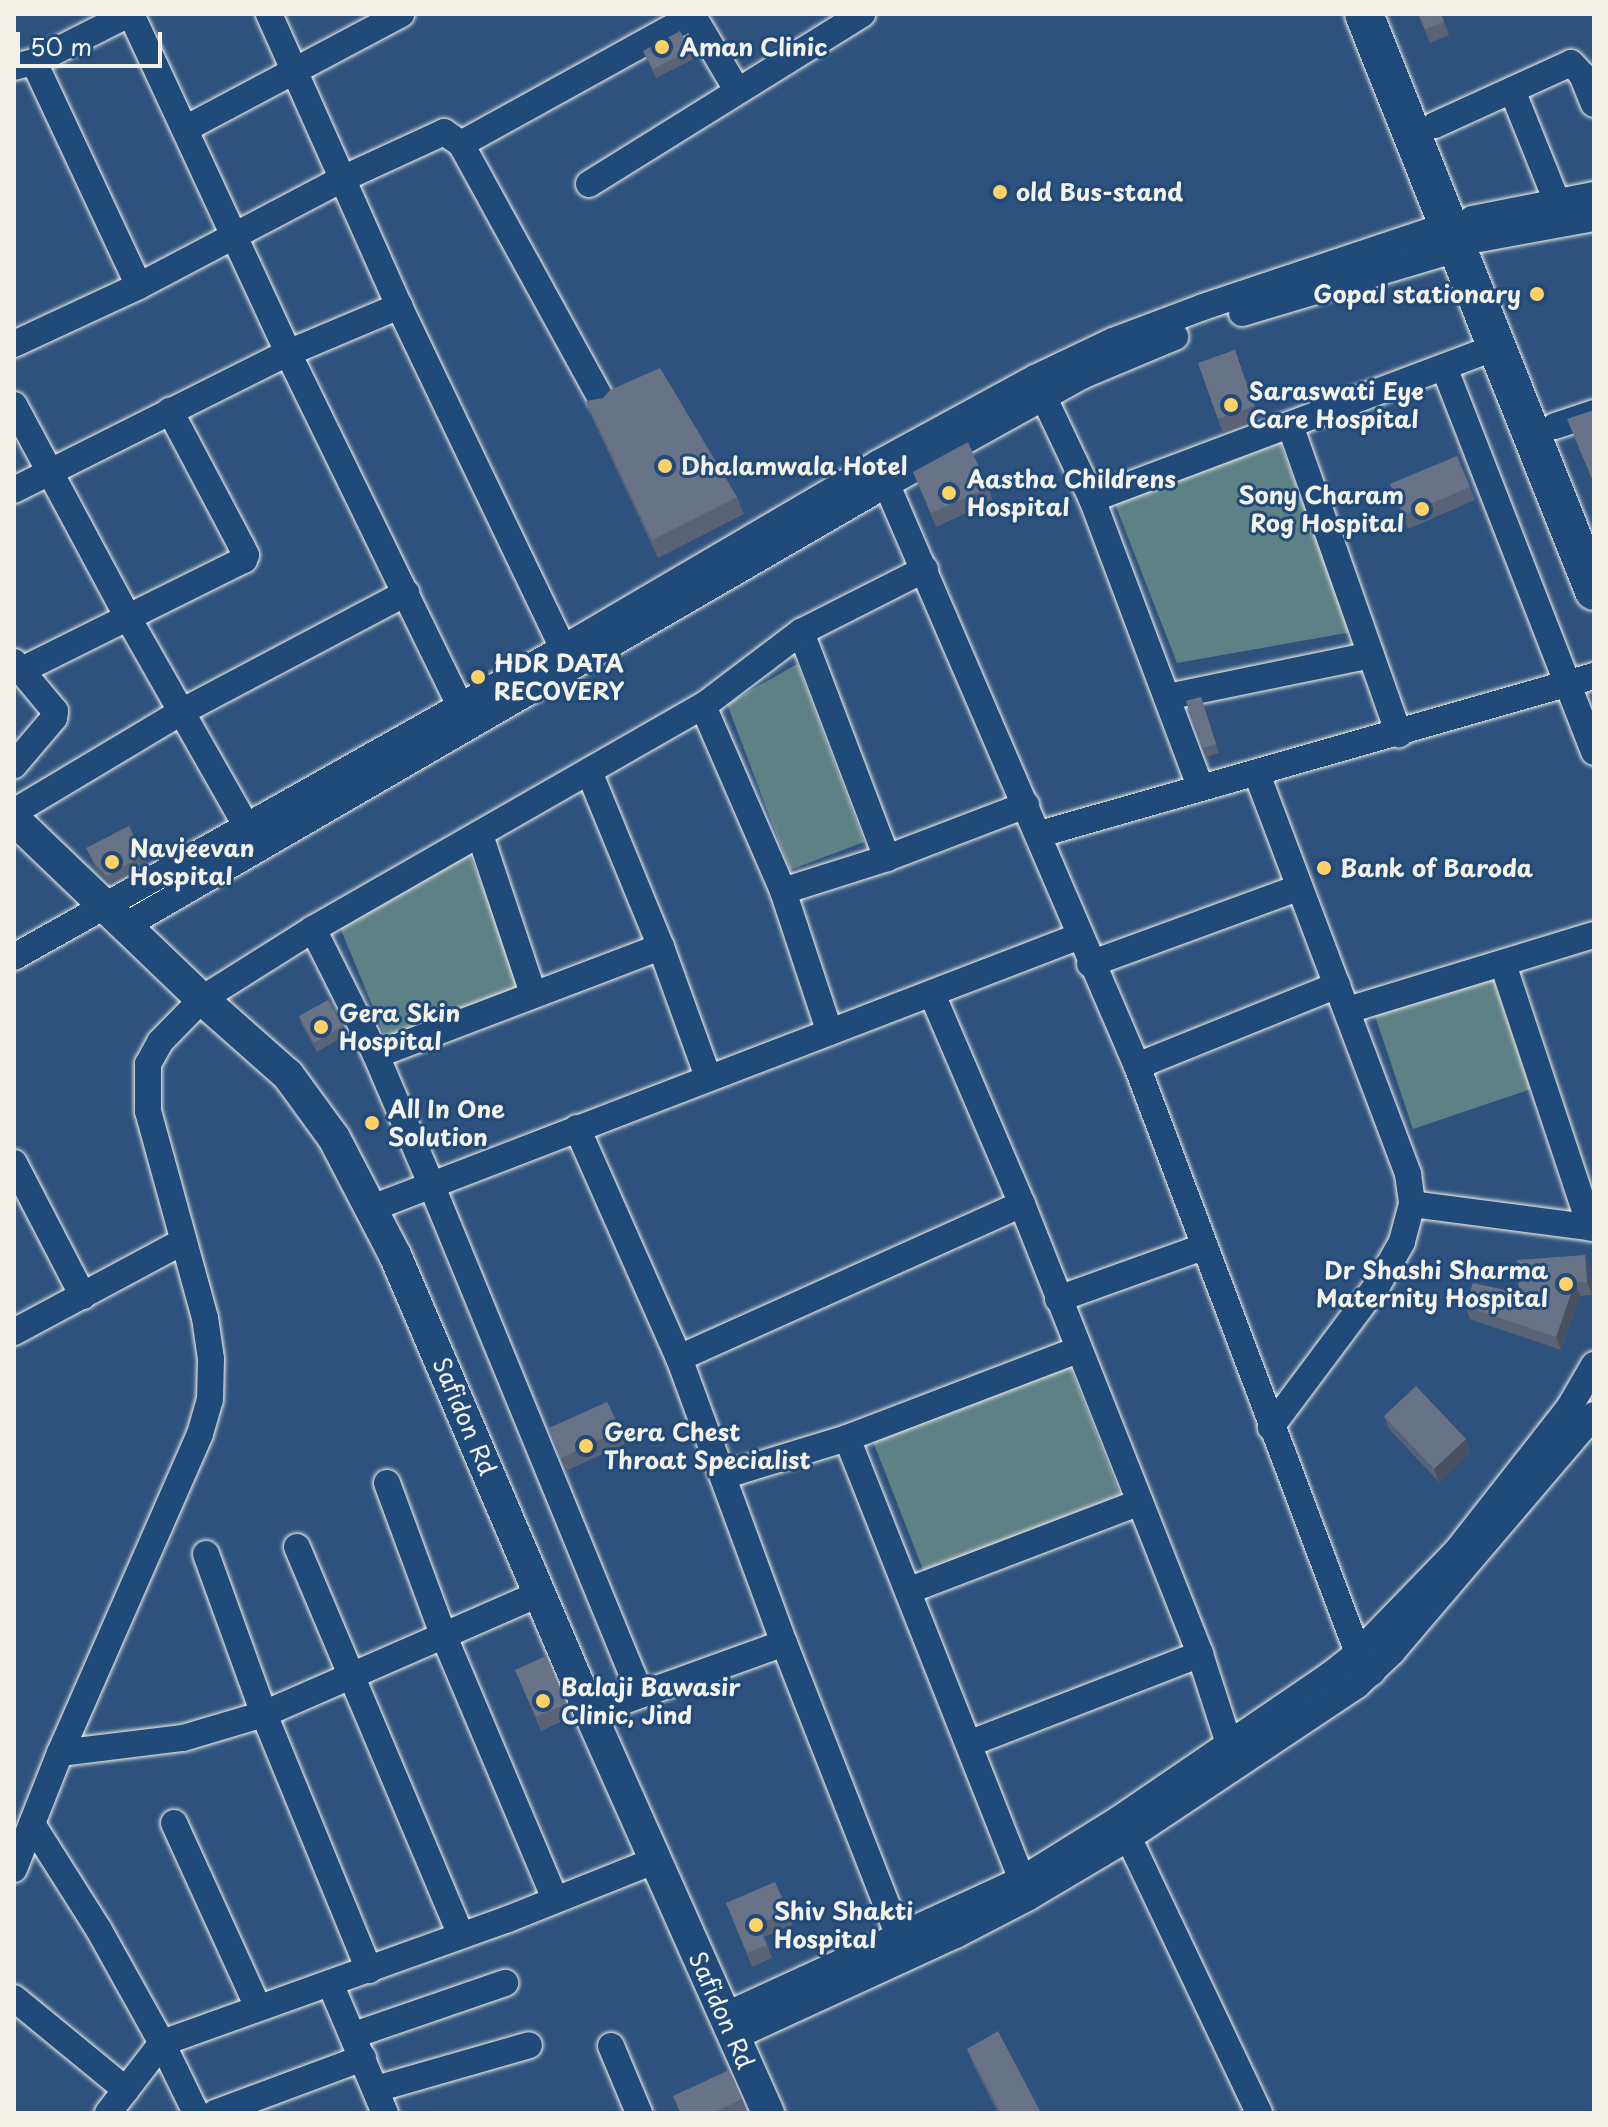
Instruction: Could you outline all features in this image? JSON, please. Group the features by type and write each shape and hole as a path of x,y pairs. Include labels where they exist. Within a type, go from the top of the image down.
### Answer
{"highway":[{"path":"1364,14 1555,426 1594,523"},
{"path":"1391,14 1435,125 1496,347 1594,591"}],"main road":[{"name":"Safidon Rd","path":"14,819 202,999 288,1075 334,1138 372,1208 767,2113"}],"street":[{"path":"139,286 24,64 130,14 288,353 461,707"},
{"path":"269,14 399,306 567,658"},
{"path":"185,129 401,14"},
{"path":"589,184 862,14"},
{"path":"461,144 693,15 737,90"},
{"path":"1435,125 1571,63 1582,75 1594,104"},
{"path":"1512,90 1557,202"},
{"path":"14,344 139,286 342,179 444,132 461,144 602,401"},
{"path":"14,957 115,917 882,474 1040,388 1193,329 1464,233 1557,202 1594,195"},
{"path":"1464,233 1594,218"},
{"path":"14,490 288,353 399,306"},
{"path":"1092,499 1496,347"},
{"path":"1444,367 1594,752"},
{"path":"1040,388 1092,499 1200,786"},
{"path":"14,405 127,616 247,827"},
{"path":"14,765 54,718 55,711 18,666 231,568 246,555 170,411"},
{"path":"1555,426 1594,413"},
{"path":"1290,425 1399,734"},
{"path":"882,474 1040,834 1090,964 1137,1066 1271,1427 1365,1662"},
{"path":"14,1869 60,1753 200,1434 210,1400 211,1359 205,1318 148,1111 148,1064 160,1042 202,999 313,929 590,774 703,706 801,632 925,569"},
{"path":"14,812 181,712 406,593"},
{"path":"801,632 887,858"},
{"path":"1167,697 1371,655"},
{"path":"115,917 247,827 461,707 567,658"},
{"path":"1040,834 1594,676"},
{"path":"703,706 783,891 829,1030"},
{"path":"590,774 661,947 708,1077"},
{"path":"1257,774 1408,1174 1412,1204 1402,1242 1378,1284 1271,1427"},
{"path":"783,891 887,858 1026,805"},
{"path":"480,835 533,993"},
{"path":"1090,964 1298,888"},
{"path":"313,929 376,1055 640,1693"},
{"path":"1348,1010 1594,935"},
{"path":"372,1208 1080,936"},
{"path":"376,1055 661,947"},
{"path":"1412,1204 1593,1228 1503,964"},
{"path":"1137,1066 1337,985"},
{"path":"932,994 1022,1204 1200,1654 1229,1744"},
{"path":"577,1128 679,1358 784,1643 899,1937"},
{"path":"14,1163 83,1296"},
{"path":"679,1358 1022,1204"},
{"path":"14,1332 182,1242"},
{"path":"1058,1299 1203,1247"},
{"path":"723,1476 847,1438 1078,1350"},
{"path":"1124,1829 1229,1744 1365,1662 1569,1408 1594,1365"},
{"path":"729,2026 956,1935 1025,1888 1124,1829 1365,1662 1594,1415"},
{"path":"847,1438 971,1743 1025,1888"},
{"path":"387,1483 443,1634 555,1899"},
{"path":"910,1590 1140,1502"},
{"path":"297,1547 461,1935"},
{"path":"206,1554 264,1714 369,1970"},
{"path":"60,1753 183,1738 264,1714 541,1593"},
{"path":"590,1713 784,1643"},
{"path":"971,1743 1200,1654"},
{"path":"174,1823 258,2007"},
{"path":"32,1824 87,1909 162,2043 196,2113"},
{"path":"1124,1829 1259,2113"},
{"path":"108,2113 162,2043 369,1970 656,1860"},
{"path":"729,2026 899,1937 1025,1888"},
{"path":"330,1983 380,2101 529,2045"},
{"path":"215,2113 505,1983"},
{"path":"14,1998 126,2090"},
{"path":"611,2046 639,2113"}],"green space":[{"path":"1280,443 1352,632 1177,663 1115,504"},
{"path":"797,664 864,842 790,870 727,704"},
{"path":"468,851 523,985 387,1041 339,925"},
{"path":"1485,955 1531,1089 1413,1129 1368,995"},
{"path":"1061,1344 1120,1495 924,1572 865,1421"}],"building":[{"path":"1419,14 1441,14 1444,22 1425,29"},
{"path":"680,31 690,50 653,69 643,51"},
{"path":"1235,350 1254,406 1218,419 1198,363"},
{"name":"Dhalamwala Hotel","path":"660,368 737,497 652,540 586,401 603,398 610,390"},
{"path":"1594,410 1594,484 1567,419"},
{"path":"968,442 988,488 931,513 913,472"},
{"path":"1457,456 1470,487 1404,515 1390,484"},
{"path":"1201,697 1216,744 1203,748 1186,701"},
{"path":"129,826 143,855 107,876 86,848"},
{"path":"328,1000 343,1026 314,1043 299,1016"},
{"path":"1585,1255 1587,1282 1575,1282 1556,1337 1465,1306 1473,1283 1519,1293 1517,1260"},
{"path":"1416,1386 1466,1439 1434,1469 1384,1416"},
{"path":"607,1402 621,1430 561,1458 549,1428"},
{"path":"546,1656 566,1704 536,1717 515,1670"},
{"path":"775,1882 788,1912 758,1924 767,1945 747,1953 726,1903"},
{"path":"998,2031 1041,2113 1001,2113 967,2049"},
{"path":"729,2070 742,2099 713,2113 681,2113 673,2096"}],"place":[{"name":"Aman Clinic","path":"662,47"},
{"name":"old Bus-stand","path":"1000,192"},
{"name":"Gopal stationary","path":"1537,294"},
{"name":"Saraswati Eye Care Hospital","path":"1231,405"},
{"name":"Dhalamwala Hotel","path":"665,466"},
{"name":"Aastha Childrens Hospital","path":"949,493"},
{"name":"Sony Charam Rog Hospital","path":"1422,509"},
{"name":"HDR DATA RECOVERY","path":"478,677"},
{"name":"Navjeevan Hospital","path":"112,862"},
{"name":"Bank of Baroda","path":"1324,868"},
{"name":"Gera Skin Hospital","path":"321,1027"},
{"name":"All In One Solution","path":"372,1123"},
{"name":"Dr Shashi Sharma Maternity Hospital","path":"1566,1284"},
{"name":"Gera Chest Throat Specialist","path":"586,1446"},
{"name":"Balaji Bawasir Clinic, Jind","path":"543,1701"},
{"name":"Shiv Shakti Hospital","path":"756,1925"}]}
